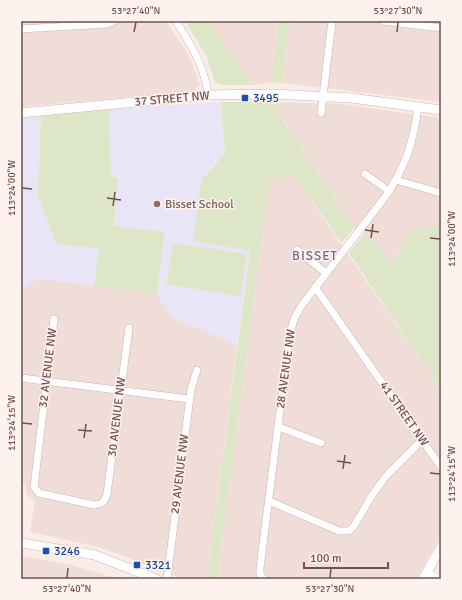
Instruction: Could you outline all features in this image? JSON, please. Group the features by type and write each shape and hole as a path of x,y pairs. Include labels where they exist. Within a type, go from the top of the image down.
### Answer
{"street":[{"path":"21,29 39,24 107,24 114,21"},
{"path":"176,21 200,63 206,81 208,95"},
{"path":"321,113 332,21"},
{"path":"383,21 441,28"},
{"name":"37 STREET NW","path":"21,113 208,95 273,94 324,96 418,106 441,110"},
{"name":"28 AVENUE NW","path":"262,578 260,568 291,326 302,305 396,180 411,146 418,106"},
{"path":"365,174 389,191"},
{"path":"396,180 441,193"},
{"path":"297,250 326,273"},
{"name":"41 STREET NW","path":"315,287 441,467"},
{"name":"32 AVENUE NW","path":"54,319 33,484 34,489 39,493 90,504 102,504"},
{"name":"30 AVENUE NW","path":"102,504 106,499 107,494 129,328"},
{"path":"361,366 367,362"},
{"name":"29 AVENUE NW","path":"167,579 191,387 197,370"},
{"path":"21,378 190,399"},
{"path":"279,427 322,442"},
{"path":"269,501 339,531 348,531 354,526 371,497 386,476 422,440"},
{"path":"21,543 95,555 156,579"},
{"path":"440,579 425,576 441,547"}],"shaded area":[{"path":"21,21 166,21 188,54 200,84 194,91 21,107"},
{"path":"209,21 279,21 271,82 253,85"},
{"path":"289,21 441,21 441,102 282,83"},
{"name":"Bisset School","path":"221,102 225,152 212,166 194,241 250,250 237,345 171,317 157,294 165,232 114,227 118,178 111,178 109,109"},
{"path":"280,102 342,104 441,118 441,225 421,227 397,254 394,266 366,231 354,227 278,113"},
{"path":"41,116 38,195 56,244 99,249 94,286 38,278 21,292 21,118"},
{"path":"293,174 441,390 441,535 416,579 217,579 269,181"},
{"path":"38,278 157,294 171,317 237,345 207,579 183,579 99,547 30,532 35,501 26,494 25,485 21,485 21,292"},
{"path":"21,556 72,565 119,579 21,579"}],"green space":[{"path":"185,21 209,21 253,85 220,85 215,82 207,57"},
{"path":"279,21 289,21 282,83 271,82"},
{"path":"221,102 280,102 278,114 354,227 342,243 293,174 269,181 217,579 207,579 250,251 193,241 201,182 204,175 206,176 225,152"},
{"path":"109,109 111,178 118,178 114,226 165,232 157,294 94,286 99,249 56,244 38,195 41,116"},
{"path":"441,225 441,390 349,253 366,231 394,265 407,238 416,229"},
{"path":"173,243 247,254 240,296 166,284"}],"place":[{"name":"3495","path":"245,98"},
{"name":"Bisset School","path":"157,204"},
{"name":"3246","path":"46,551"},
{"name":"3321","path":"137,565"}],"district":[{"name":"BISSET","path":"315,256"}]}
